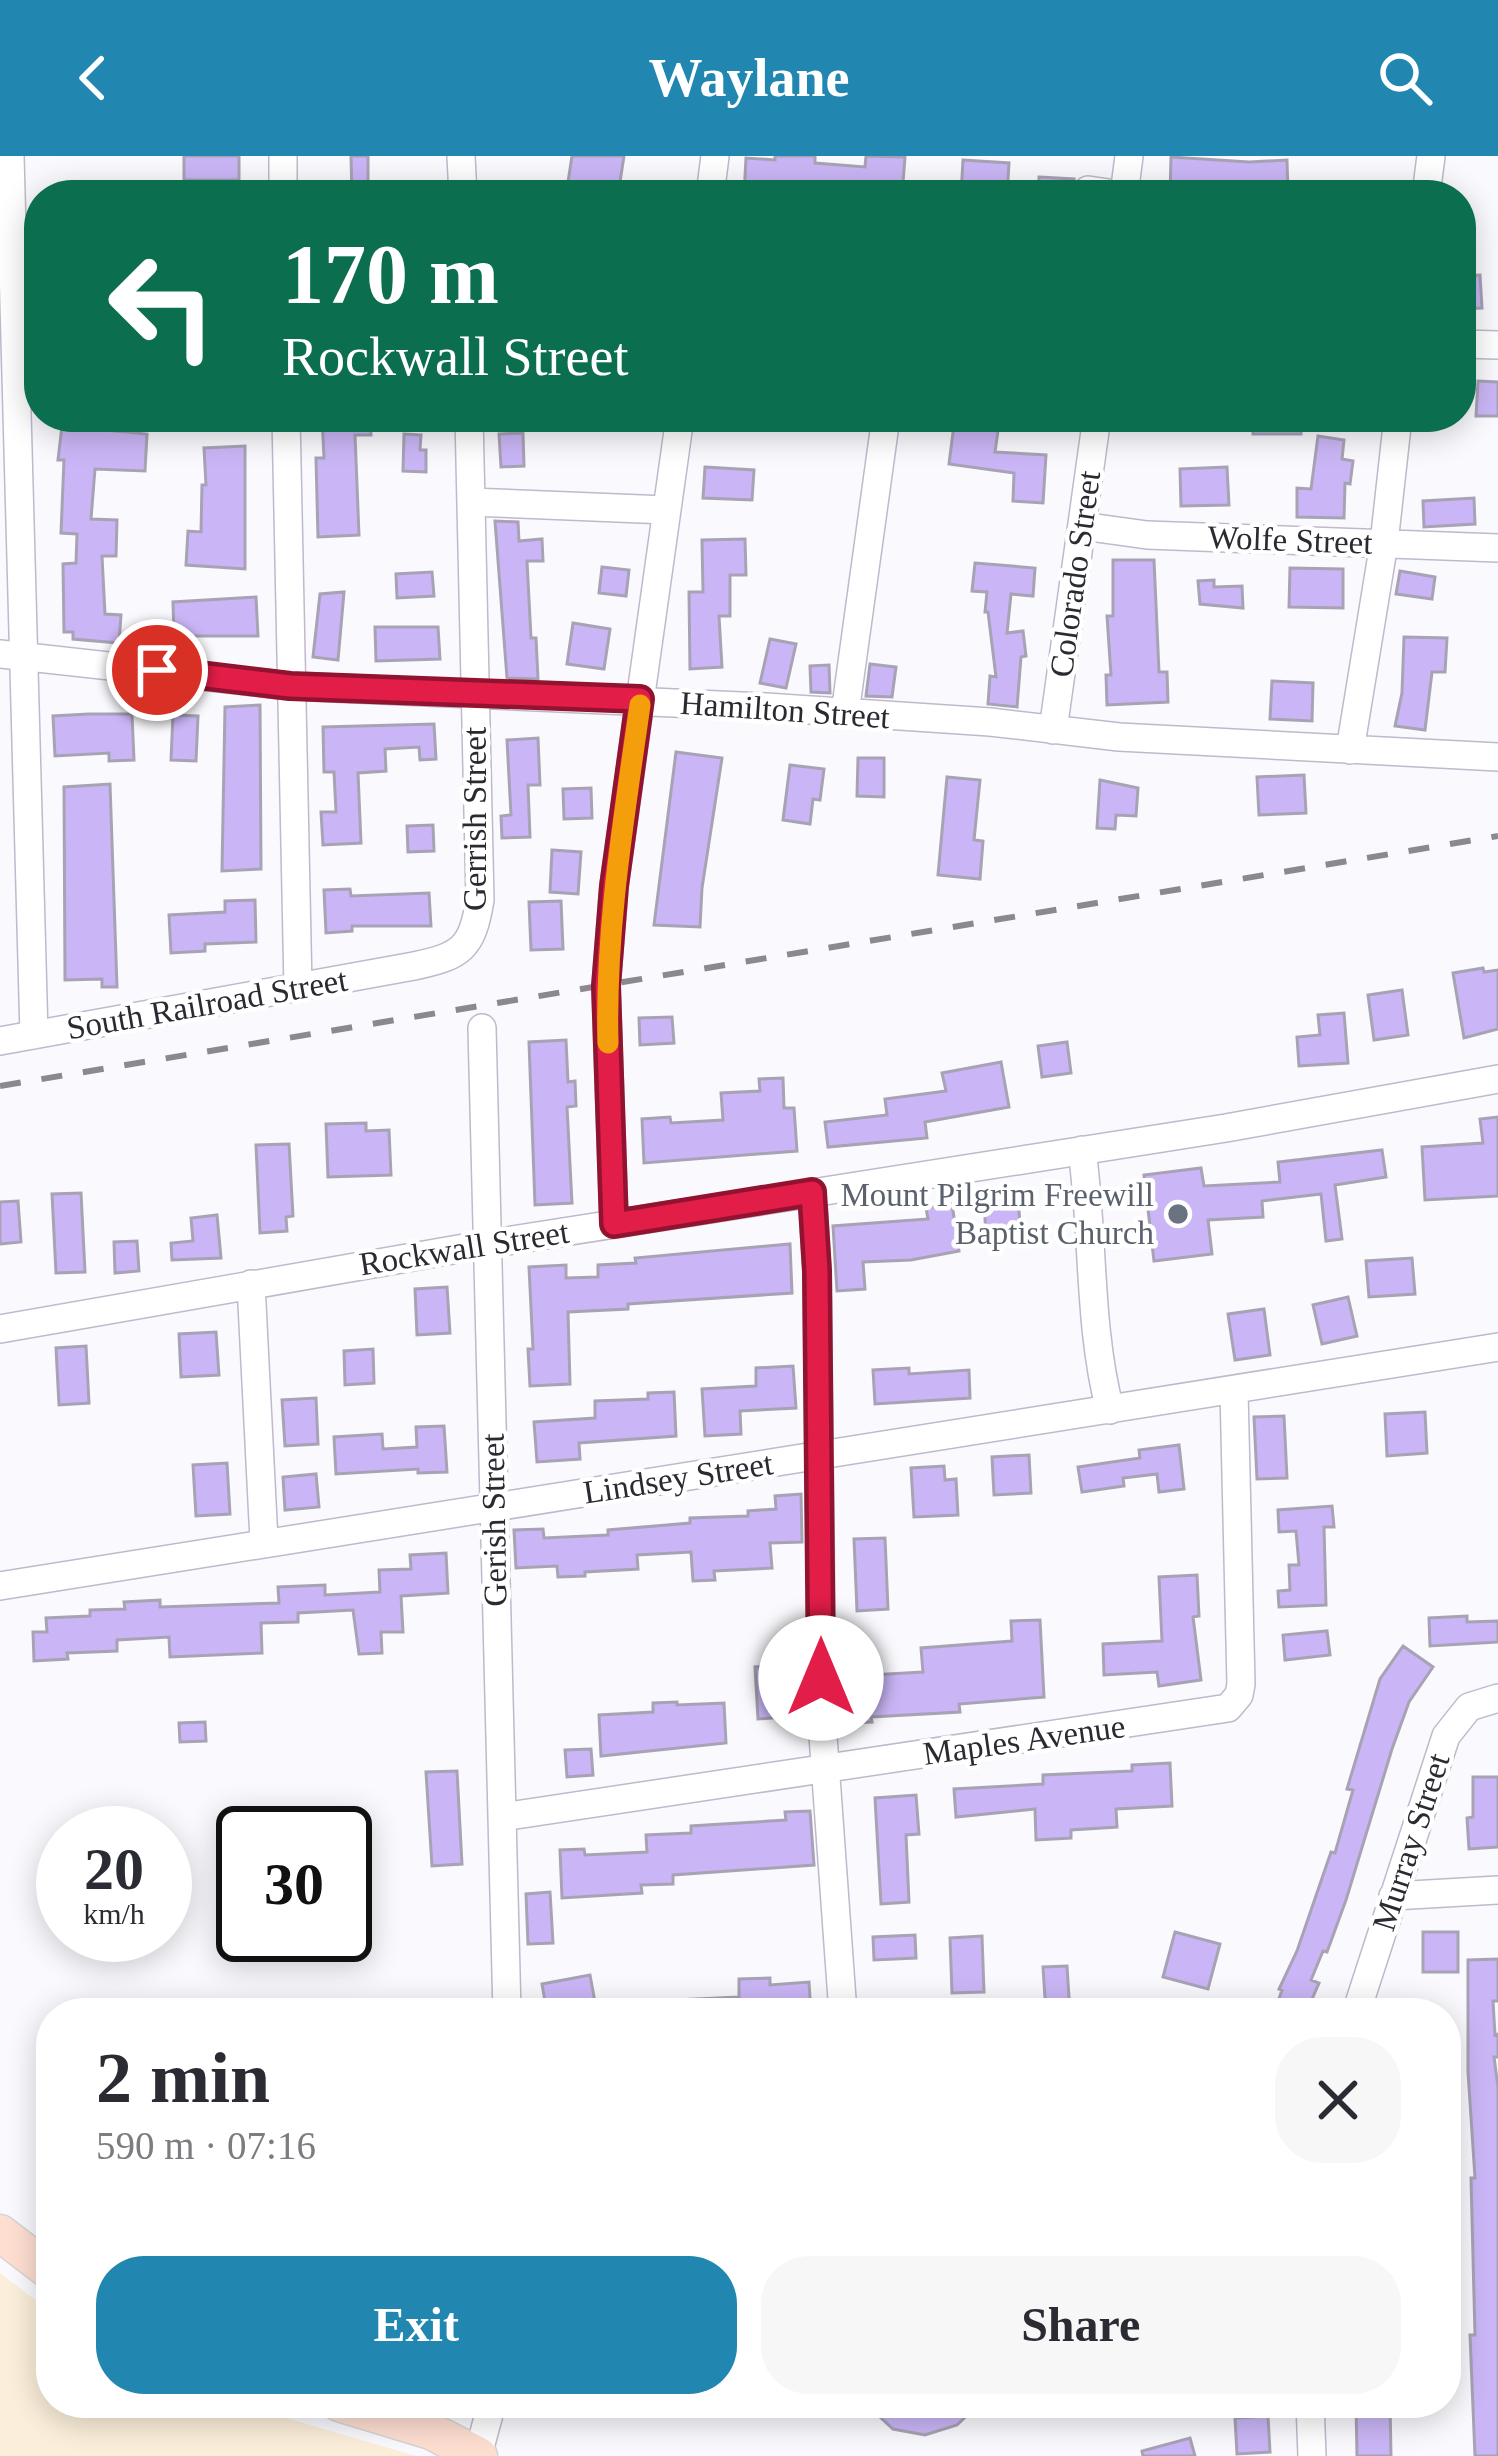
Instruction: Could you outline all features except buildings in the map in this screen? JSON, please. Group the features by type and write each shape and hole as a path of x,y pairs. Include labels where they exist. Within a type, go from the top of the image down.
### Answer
{"main road":[{"path":"0,2233 36,2261"},
{"path":"388,2418 431,2431 479,2456"}],"street":[{"path":"10,156 17,276 12,654 34,1035"},
{"path":"286,432 298,988"},
{"name":"Gerrish Street","path":"415,966 444,960 462,950 475,932 480,900 469,432"},
{"path":"614,1224 606,986 614,886 678,432"},
{"path":"845,713 884,432"},
{"name":"Colorado Street","path":"1053,730 1095,432"},
{"path":"1350,749 1397,432"},
{"path":"471,502 666,510"},
{"name":"Wolfe Street","path":"1082,526 1147,535 1498,548"},
{"name":"Hamilton Street","path":"12,654 290,686 640,699 1498,757"},
{"name":"South Railroad Street","path":"0,1041 415,966"},
{"name":"Gerish Street","path":"482,1028 507,1998"},
{"name":"Rockwall Street","path":"0,1329 487,1244 1498,1079"},
{"path":"1082,1150 1090,1205 1094,1306 1110,1410"},
{"path":"812,1192 822,1722 842,1998"},
{"path":"251,1284 264,1541"},
{"name":"Lindsey Street","path":"0,1586 1498,1347"},
{"name":"Maples Avenue","path":"502,1817 1216,1712 1234,1703 1241,1684 1234,1391"},
{"name":"Murray Street","path":"1360,1998 1446,1736 1469,1707 1498,1698"},
{"path":"1393,1895 1498,1890"},
{"path":"479,2456 488,2418"},
{"path":"1311,2418 1312,2456"}],"shaded area":[{"path":"0,2273 36,2301 36,2418 286,2418 416,2456 0,2456"}],"railway":[{"path":"0,1086 1498,836"}],"slow traffic":[{"path":"608,1043 606,986 614,886 640,705"}],"place":[{"name":"Mount Pilgrim Freewill Baptist Church","path":"1178,1214"}],"route":[{"path":"157,670 290,686 640,699 614,886 606,986 614,1224 812,1192 821,1678"}]}
